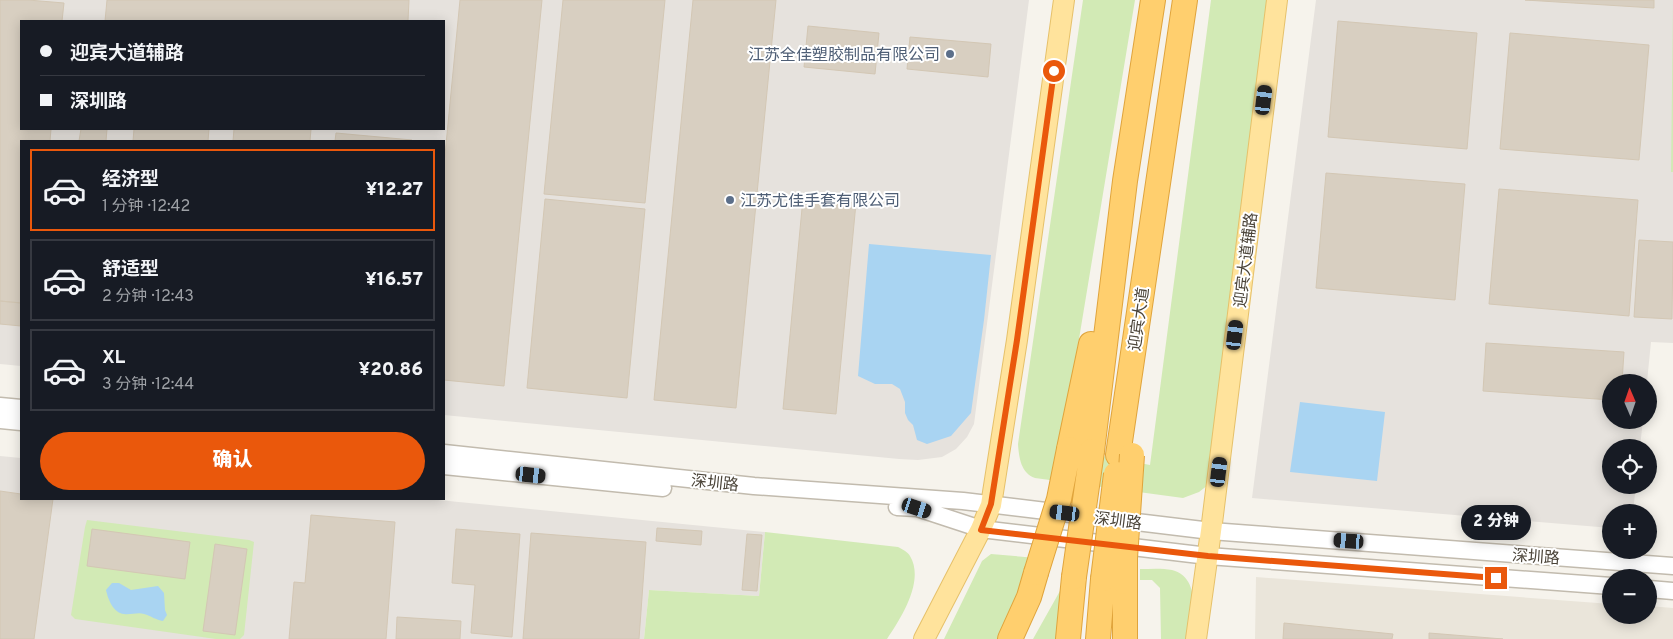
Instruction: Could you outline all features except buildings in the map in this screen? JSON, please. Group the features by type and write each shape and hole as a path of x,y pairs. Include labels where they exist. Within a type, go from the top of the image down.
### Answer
{"highway":[{"path":"1068,639 1074,577 1081,450 1153,0"},
{"name":"迎宾大道","path":"1098,639 1114,581 1125,455 1155,204 1185,0"},
{"path":"1010,639 1029,597 1059,499 1081,450"},
{"path":"1114,581 1125,639"}],"main road":[{"path":"924,639 981,530 991,504 1017,340 1064,0"},
{"name":"迎宾大道辅路","path":"1196,639 1208,556 1276,0"}],"street":[{"path":"0,406 20,408"},
{"path":"0,420 20,422"},
{"name":"深圳路","path":"445,453 754,486 991,504 1211,531 1673,566"},
{"name":"深圳路","path":"445,466 753,496 917,508 981,530 1208,556 1602,585"},
{"path":"1657,590 1673,591"}],"shaded area":[{"name":"江苏尤佳手套有限公司","path":"0,0 1029,0 974,424 967,437 956,449 942,457 918,460 899,459 445,415 445,140 20,140 20,366 0,364"},
{"path":"1316,0 1673,0 1673,343 1651,342 1648,374 1602,374 1602,429 1642,429 1641,439 1602,439 1602,494 1635,494 1634,504 1602,504 1602,527 1252,498"},
{"path":"0,456 20,458 20,500 438,500 765,532 759,596 649,590 644,639 0,639"},
{"path":"1256,577 1602,603 1602,624 1657,624 1657,607 1673,608 1673,639 1255,639"}],"green space":[{"path":"1083,0 1135,0 1061,448 1150,465 1211,0 1269,0 1208,485 1199,492 1183,498 1035,478 1027,473 1020,460 1018,444"},
{"path":"1673,0 1673,172 1671,172"},
{"path":"87,520 254,542 244,635 240,639 216,639 75,619 71,615"},
{"path":"765,532 898,547 908,553 914,566 913,588 899,621 887,639 644,639 649,590 759,596"},
{"path":"991,554 1037,558 1004,639 944,639 982,561"},
{"path":"1140,569 1172,570 1181,574 1188,581 1194,609 1192,639 1161,639 1160,588 1152,580 1140,580"},
{"path":"1065,582 1060,639 1033,639"}],"water":[{"path":"869,244 991,255 971,413 951,436 927,444 917,440 913,425 905,413 905,402 900,389 892,384 875,384 858,376"},
{"path":"1300,402 1385,412 1377,481 1290,472"},
{"path":"112,583 119,583 131,590 158,586 164,593 167,615 163,621 142,613 120,613 112,605 107,594 106,590"}],"place":[{"name":"江苏全佳塑胶制品有限公司","path":"950,54"},
{"name":"江苏尤佳手套有限公司","path":"730,200"}],"route":[{"path":"1054,71 1017,340 991,504 981,530 1208,556 1496,578"}]}
